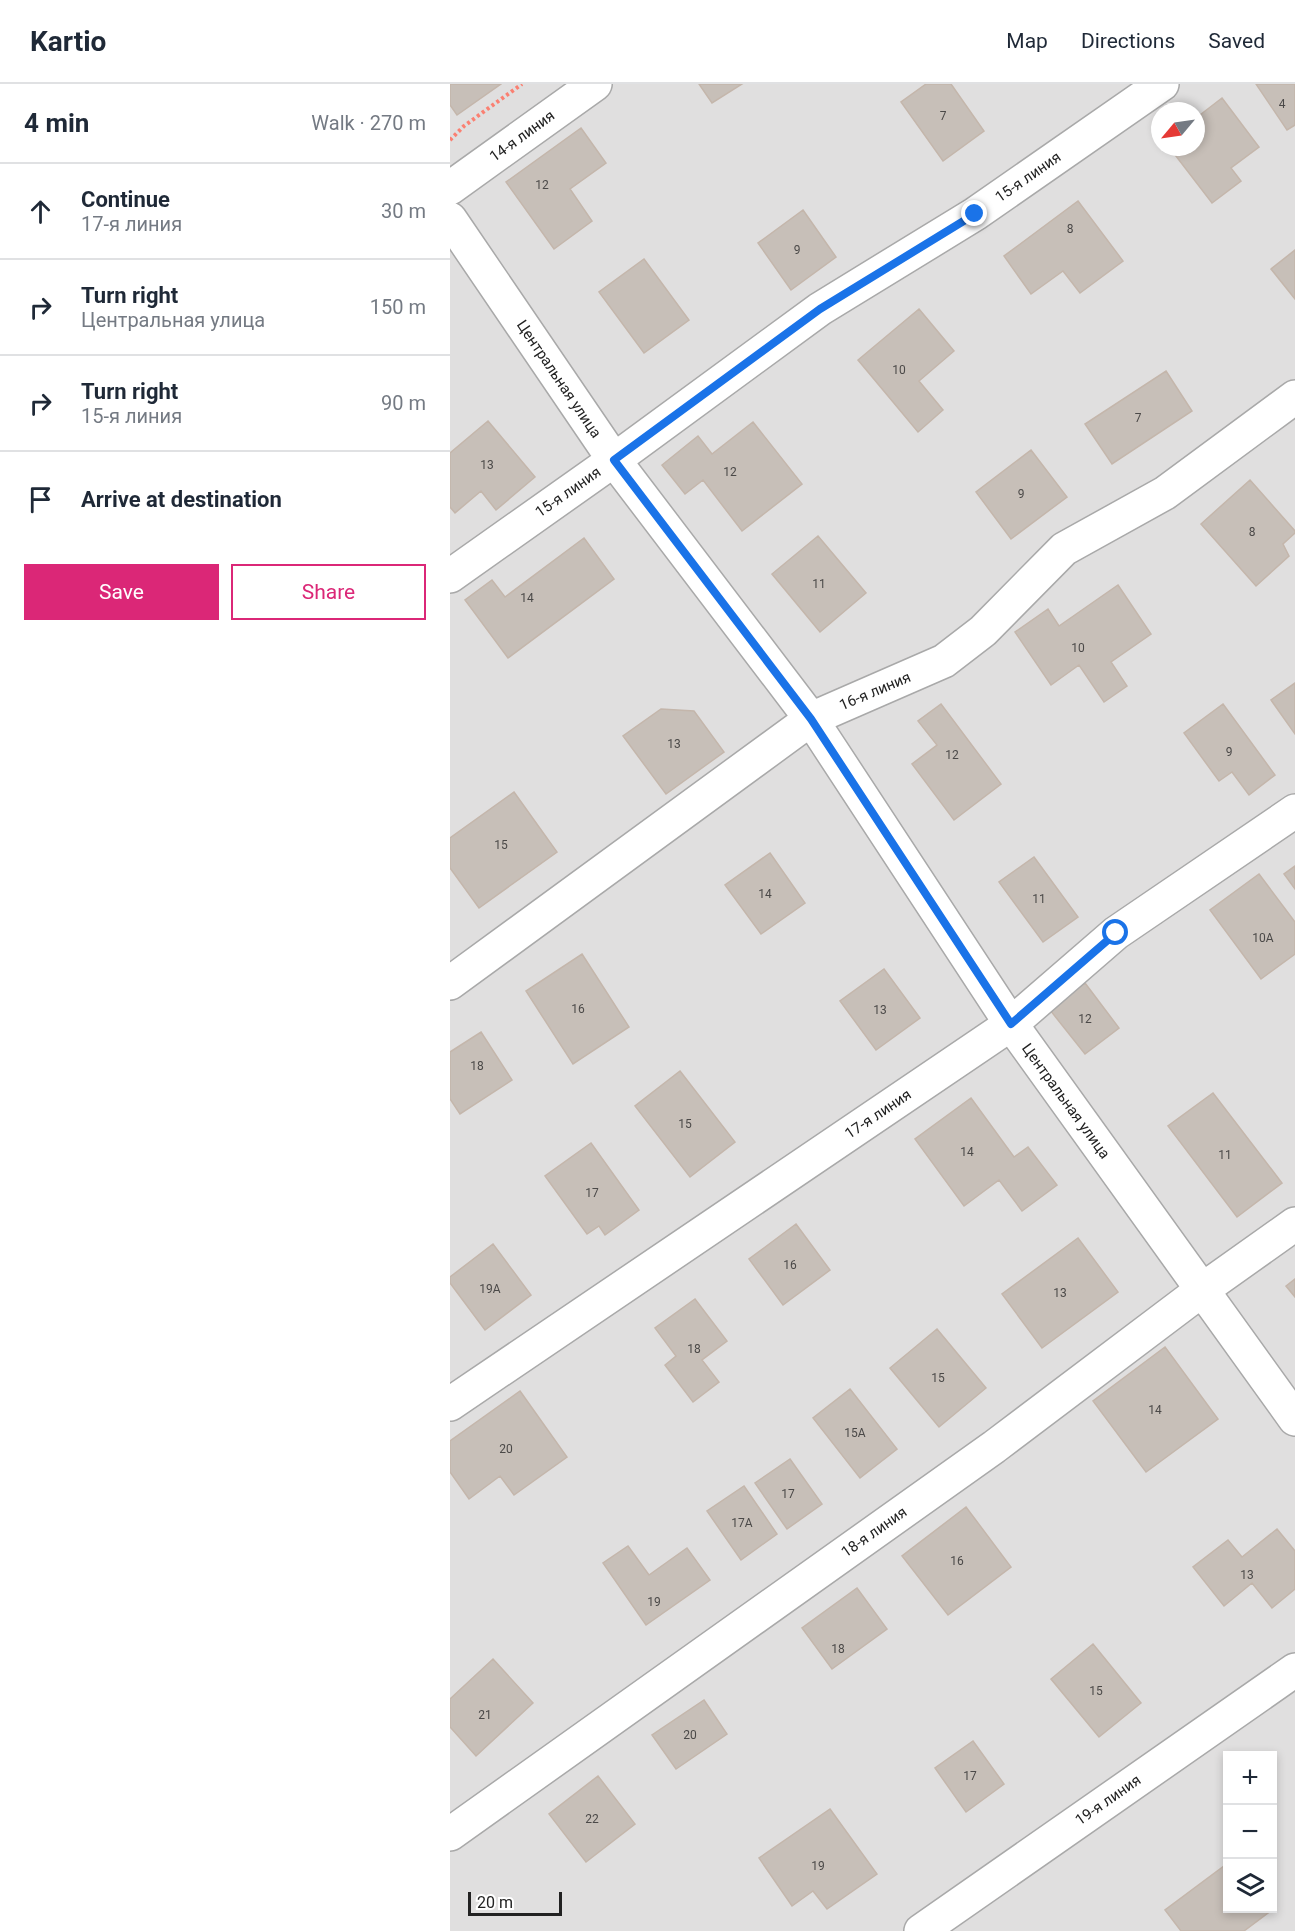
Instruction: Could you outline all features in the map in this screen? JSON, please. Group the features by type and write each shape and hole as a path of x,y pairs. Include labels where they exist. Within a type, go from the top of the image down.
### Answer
{"street":[{"name":"14-я линия","path":"450,188 595,84"},
{"name":"15-я линия","path":"450,576 614,460 820,309 975,214 1162,84"},
{"name":"Центральная улица","path":"450,219 614,460 811,719 1011,1024 1295,1419"},
{"name":"16-я линия","path":"450,983 811,719 944,661 983,631 1064,549 1165,493 1295,397"},
{"name":"17-я линия","path":"450,1404 1011,1024 1116,933 1295,811"},
{"name":"18-я линия","path":"450,1834 994,1447 1202,1290 1295,1224"},
{"name":"19-я линия","path":"921,1931 1295,1670"}],"path":[{"path":"450,140 464,126 522,84"}],"shaded area":[{"path":"450,84 1295,84 1295,1931 450,1931"}],"building":[{"path":"450,84 501,84 457,115 450,105"},
{"path":"699,84 742,84 712,103"},
{"path":"926,84 951,84 984,131 943,161 901,102"},
{"path":"1256,84 1295,84 1295,125 1287,130"},
{"path":"1222,98 1259,147 1231,168 1241,181 1212,203 1176,156 1205,156 1205,111"},
{"path":"581,128 606,163 570,189 592,221 554,249 506,182"},
{"path":"1078,201 1123,261 1080,293 1063,271 1031,294 1004,256"},
{"path":"803,210 836,257 791,290 758,243"},
{"path":"1295,250 1295,299 1271,269"},
{"path":"644,259 689,320 644,353 599,292"},
{"path":"919,309 954,351 919,381 943,410 918,432 858,360"},
{"path":"1166,371 1192,411 1112,464 1085,424"},
{"path":"488,421 535,477 496,510 481,491 455,513 450,507 450,453"},
{"path":"753,422 802,484 742,531 703,480 685,494 662,465 698,436 712,454"},
{"path":"1031,450 1067,497 1011,539 976,492"},
{"path":"1250,480 1295,531 1283,544 1289,556 1256,586 1201,524"},
{"path":"818,536 866,593 820,632 772,574"},
{"path":"584,538 614,579 508,658 465,600 492,580 505,597"},
{"path":"1118,585 1151,634 1111,662 1127,686 1104,702 1079,665 1051,685 1015,632 1048,609 1059,626"},
{"path":"1295,683 1295,734 1271,700"},
{"path":"941,704 1001,784 954,820 912,764 937,745 918,721"},
{"path":"1223,704 1275,775 1249,795 1232,772 1219,781 1184,733"},
{"path":"661,709 694,711 724,752 666,794 623,736"},
{"path":"514,792 557,852 479,908 450,868 450,838"},
{"path":"770,853 805,903 761,934 725,885"},
{"path":"1034,857 1078,917 1043,942 999,882"},
{"path":"1295,866 1295,889 1284,874"},
{"path":"1259,874 1295,922 1295,954 1261,979 1210,910"},
{"path":"582,954 629,1027 573,1064 526,991"},
{"path":"884,969 920,1018 876,1050 840,1001"},
{"path":"1085,983 1119,1028 1085,1054 1050,1010"},
{"path":"481,1032 512,1080 460,1114 450,1099 450,1052"},
{"path":"680,1071 735,1142 690,1177 635,1106"},
{"path":"1213,1093 1282,1183 1237,1217 1168,1126"},
{"path":"971,1098 1014,1157 1028,1147 1057,1185 1022,1211 999,1180 964,1206 915,1139"},
{"path":"591,1143 639,1210 605,1235 599,1226 587,1234 545,1176"},
{"path":"796,1224 830,1270 783,1305 749,1259"},
{"path":"1078,1238 1118,1292 1042,1348 1002,1294"},
{"path":"493,1244 531,1295 485,1330 450,1283 450,1277"},
{"path":"1295,1279 1295,1297 1286,1286"},
{"path":"695,1299 727,1341 702,1360 719,1382 693,1402 665,1365 676,1356 655,1328"},
{"path":"937,1329 986,1388 939,1427 890,1368"},
{"path":"1165,1347 1218,1419 1146,1472 1093,1401"},
{"path":"850,1389 897,1449 860,1478 813,1418"},
{"path":"520,1391 567,1457 514,1495 500,1476 469,1499 450,1472 450,1441"},
{"path":"790,1459 822,1504 787,1529 755,1483"},
{"path":"744,1486 777,1534 741,1560 707,1511"},
{"path":"966,1507 1011,1567 948,1615 902,1556"},
{"path":"1277,1529 1295,1551 1295,1589 1272,1608 1252,1583 1224,1606 1193,1567 1228,1540 1242,1557"},
{"path":"628,1546 649,1575 687,1548 710,1580 646,1625 603,1563"},
{"path":"857,1588 887,1629 832,1669 802,1628"},
{"path":"1093,1644 1141,1703 1099,1737 1051,1679"},
{"path":"493,1659 533,1703 476,1756 450,1727 450,1699"},
{"path":"704,1700 727,1734 676,1769 652,1735"},
{"path":"973,1741 1004,1784 966,1812 935,1768"},
{"path":"598,1776 635,1824 586,1862 549,1814"},
{"path":"830,1809 877,1874 827,1909 813,1891 792,1906 759,1858"},
{"path":"1223,1867 1223,1913 1268,1913 1244,1931 1181,1931 1165,1910"}],"route":[{"path":"975,214 820,309 614,460 811,719 1011,1024 1116,933"}]}
